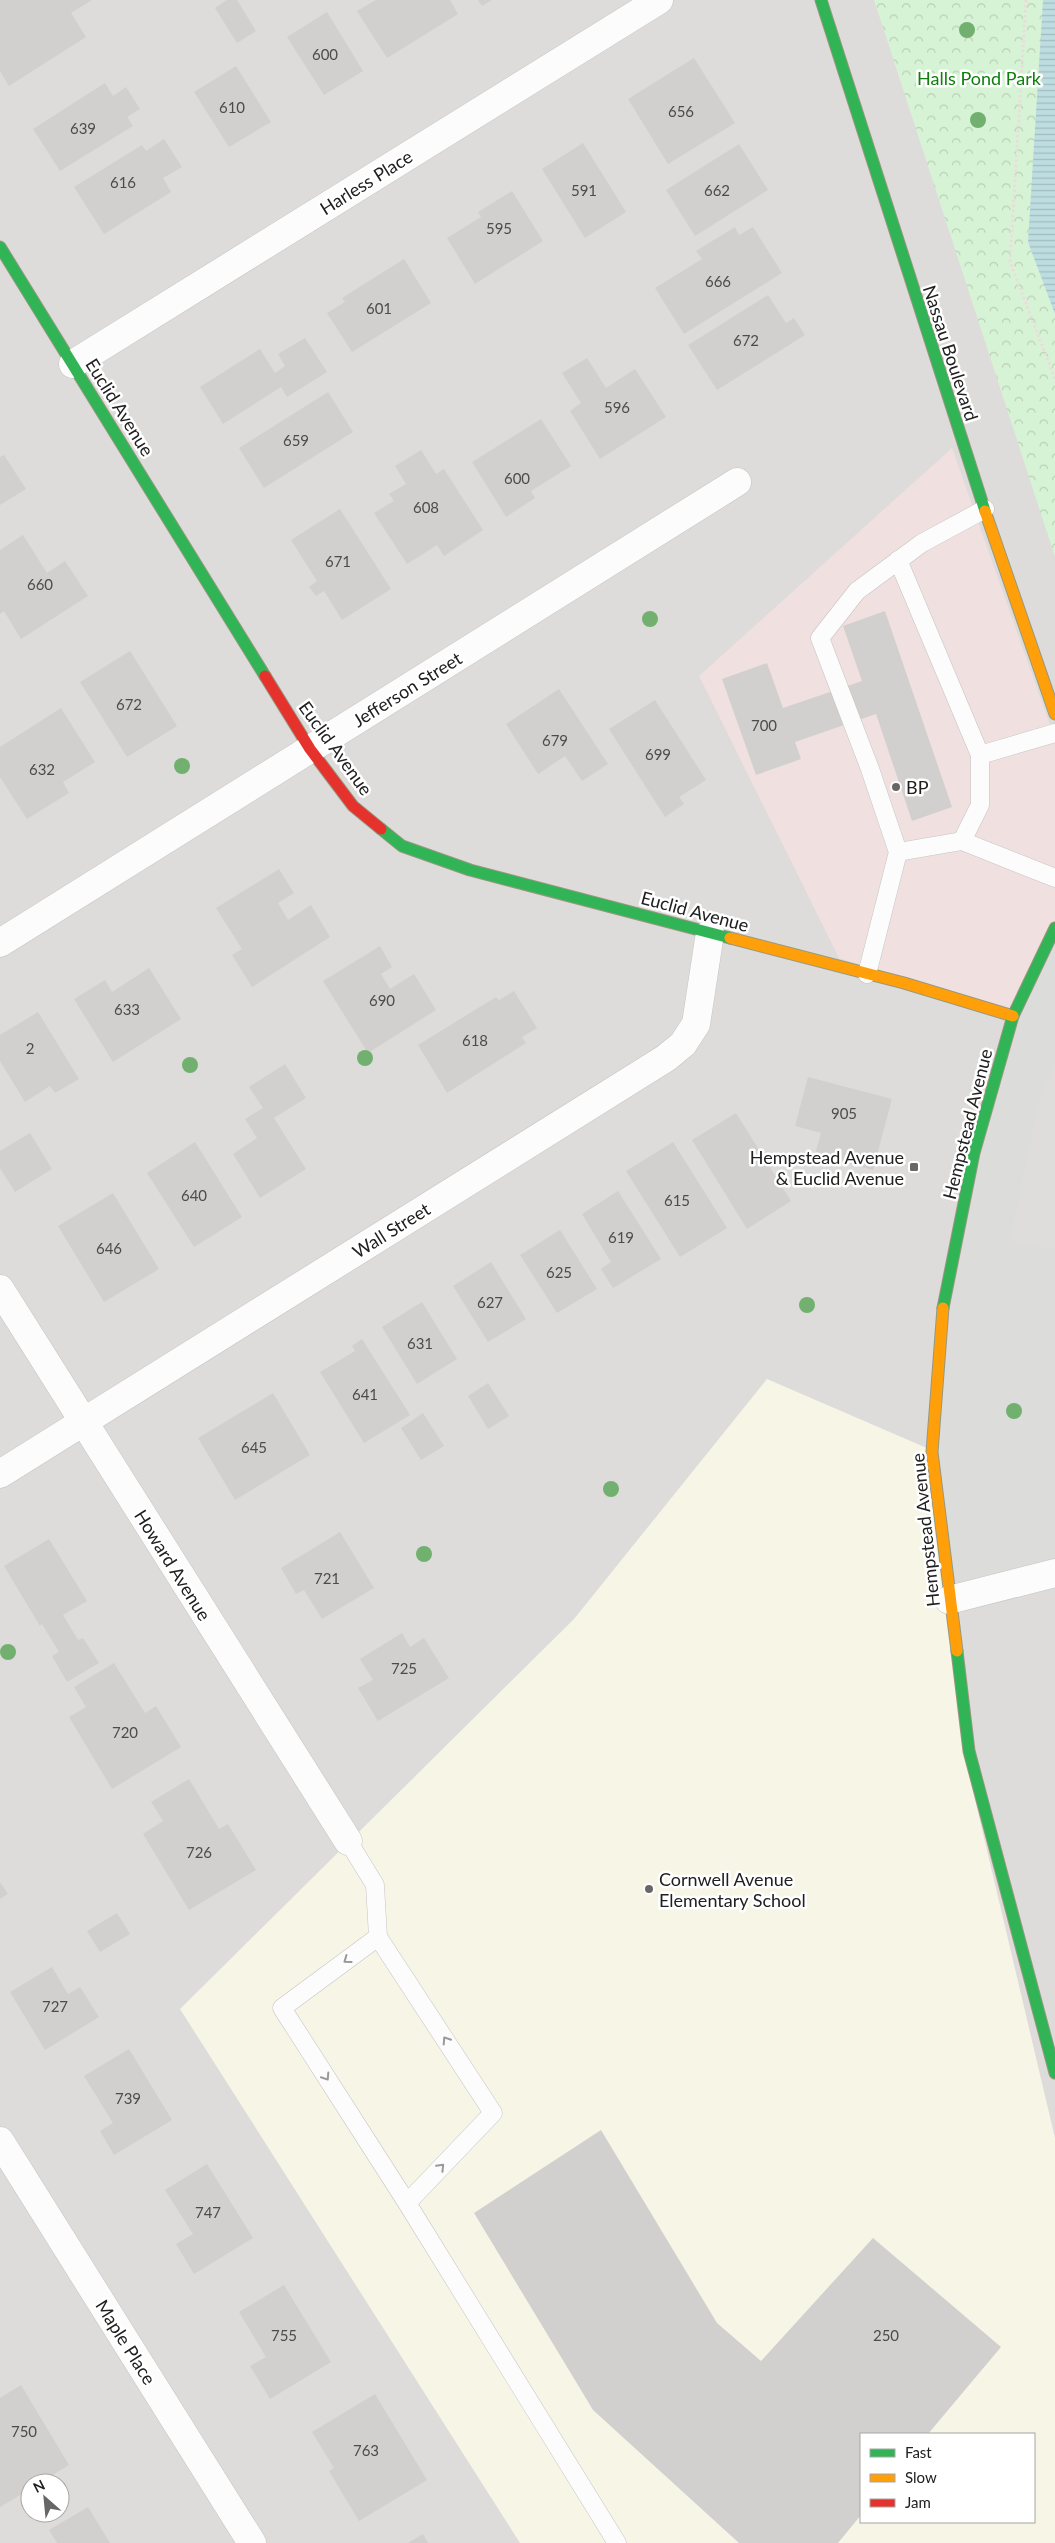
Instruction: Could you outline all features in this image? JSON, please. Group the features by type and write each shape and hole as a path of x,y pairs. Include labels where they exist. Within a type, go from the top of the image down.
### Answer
{"main road":[{"name":"Nassau Boulevard","path":"820,0 985,509 1055,714"},
{"name":"Euclid Avenue","path":"0,246 310,749 353,806 402,846 470,870 867,974 1013,1016"},
{"path":"1032,648 1047,652"},
{"name":"Hempstead Avenue","path":"1055,928 1013,1016 974,1154 943,1309 932,1452 969,1751 1055,2073"}],"street":[{"name":"Harless Place","path":"74,364 659,0"},
{"name":"Jefferson Street","path":"0,943 737,482"},
{"name":"Wall Street","path":"0,1474 666,1058 683,1044 696,1024 710,933"},
{"name":"Howard Avenue","path":"0,1288 348,1841"},
{"path":"949,1600 1055,1573"},
{"name":"Maple Place","path":"0,2141 252,2543"}],"lane":[{"path":"867,974 898,852 870,769 820,638 857,591 922,543 985,509"},
{"path":"898,560 980,756 980,805 962,841"},
{"path":"980,756 1055,733"},
{"path":"898,852 962,841 1055,878"},
{"path":"348,1841 375,1885 378,1937 493,2113 407,2202"},
{"path":"378,1937 282,2008 407,2202 618,2543"}],"path":[{"path":"1026,0 1010,262 1055,379"}],"shaded area":[{"path":"0,0 1055,0 1055,2543 0,2543"},
{"path":"952,448 1055,739 1055,926 1012,1012 839,958 699,676"},
{"path":"1055,926 1055,1567 952,1595 936,1452 978,1154"},
{"path":"1055,1064 1055,1249 1010,1241 1039,1099"},
{"name":"Cornwell Avenue Elementary School","path":"767,1379 936,1452 968,1770 1055,2138 1055,2543 520,2543 180,2009 574,1619"}],"green space":[{"name":"Halls Pond Park","path":"874,0 1055,0 1055,557 877,9"}],"water":[{"path":"1043,0 1055,0 1055,314 1028,242"}],"building":[{"path":"0,0 92,0 71,13 86,37 9,86 0,71"},
{"path":"227,0 237,0 256,31 237,43 215,8"},
{"path":"376,0 450,0 458,14 387,58 357,11"},
{"path":"478,0 492,0 482,6"},
{"path":"327,12 363,71 324,95 287,37"},
{"path":"694,58 735,123 668,164 628,99"},
{"path":"236,66 271,122 229,147 194,92"},
{"path":"105,83 113,96 126,87 140,109 127,117 133,126 60,171 33,129"},
{"path":"164,139 182,167 163,178 171,192 104,234 74,187 142,145 146,151"},
{"path":"583,143 626,212 585,238 542,169"},
{"path":"739,144 768,190 695,236 666,190"},
{"path":"512,191 543,241 475,284 447,238 481,217 478,212"},
{"path":"735,227 739,235 753,227 782,273 684,334 655,288 702,259 696,251"},
{"path":"404,259 431,303 352,352 327,313 345,302 342,298"},
{"path":"768,295 786,323 794,318 805,335 717,390 688,345"},
{"path":"305,338 327,372 287,397 281,387 223,424 200,387 260,349 275,373 285,366 278,354"},
{"path":"587,358 606,388 635,369 666,417 600,459 570,411 581,403 562,373"},
{"path":"328,392 353,432 264,488 239,448"},
{"path":"541,419 571,466 531,491 535,498 506,517 472,462"},
{"path":"421,450 436,474 444,469 483,530 444,556 437,545 407,564 374,513 394,501 389,494 406,484 395,466"},
{"path":"4,455 26,489 0,505 0,457"},
{"path":"340,509 391,589 342,620 324,591 316,596 309,587 317,581 291,540"},
{"path":"23,535 47,573 65,561 88,596 21,639 4,611 0,614 0,550"},
{"path":"885,611 952,807 912,821 876,714 795,742 801,759 756,775 722,679 767,663 783,708 862,681 843,626"},
{"path":"130,651 177,726 127,757 80,682"},
{"path":"559,689 608,764 582,781 565,756 538,774 506,724"},
{"path":"655,700 706,780 679,797 684,804 665,817 609,729"},
{"path":"61,708 95,762 63,782 69,793 27,819 0,777 0,747"},
{"path":"279,869 294,893 278,903 288,920 311,905 330,937 252,987 232,955 242,949 216,908"},
{"path":"380,946 392,967 381,974 390,989 414,974 436,1010 368,1053 323,981"},
{"path":"149,968 181,1019 113,1062 74,999 105,980 112,992"},
{"path":"514,991 537,1028 522,1037 526,1043 447,1093 418,1045 496,997 499,1000"},
{"path":"38,1012 79,1079 55,1093 50,1086 25,1102 0,1061 0,1035"},
{"path":"285,1064 306,1098 274,1118 306,1169 260,1198 233,1154 257,1138 245,1119 263,1108 249,1087"},
{"path":"808,1077 892,1099 873,1170 815,1154 821,1133 795,1126"},
{"path":"736,1113 791,1201 747,1229 692,1140"},
{"path":"30,1133 52,1169 15,1192 0,1168 0,1151"},
{"path":"195,1142 242,1217 194,1247 147,1173"},
{"path":"673,1142 727,1228 680,1257 626,1171"},
{"path":"618,1191 661,1259 613,1288 601,1269 611,1262 582,1214"},
{"path":"113,1193 159,1269 104,1302 58,1226"},
{"path":"560,1230 597,1289 557,1313 520,1255"},
{"path":"491,1262 526,1319 488,1342 453,1286"},
{"path":"422,1302 457,1359 417,1384 382,1327"},
{"path":"362,1339 410,1415 364,1443 320,1372 355,1351 352,1346"},
{"path":"488,1383 509,1416 488,1429 468,1396"},
{"path":"273,1393 310,1455 235,1500 198,1438"},
{"path":"423,1413 444,1446 421,1460 401,1428"},
{"path":"340,1532 374,1588 322,1619 304,1590 296,1594 281,1568"},
{"path":"49,1539 87,1601 63,1615 78,1640 83,1638 99,1663 67,1682 52,1656 59,1652 42,1624 40,1626 4,1566"},
{"path":"402,1633 410,1647 424,1638 449,1678 378,1721 358,1688 373,1680 360,1659"},
{"path":"114,1663 145,1713 156,1706 181,1747 112,1789 69,1717 86,1707 74,1687"},
{"path":"189,1779 219,1829 228,1824 256,1870 189,1910 143,1834 163,1821 151,1802"},
{"path":"0,1882 8,1894 0,1899"},
{"path":"117,1913 130,1934 100,1952 87,1931"},
{"path":"52,1967 68,1994 80,1987 99,2017 45,2050 10,1992"},
{"path":"129,2049 172,2120 114,2155 100,2131 113,2123 84,2076"},
{"path":"601,2130 717,2323 761,2361 873,2238 1001,2347 929,2433 860,2433 860,2516 838,2543 739,2543 593,2410 474,2213"},
{"path":"207,2164 253,2238 194,2274 176,2244 193,2234 165,2190"},
{"path":"284,2285 331,2362 270,2399 250,2366 266,2357 239,2312"},
{"path":"21,2385 69,2465 56,2473 20,2473 20,2495 0,2507 0,2398"},
{"path":"375,2394 427,2480 359,2521 329,2471 334,2468 312,2432"},
{"path":"88,2507 110,2543 57,2543 49,2530 61,2523 70,2523 70,2518"},
{"path":"423,2534 428,2543 408,2543"}],"traffic: fast":[{"path":"821,0 985,511"},
{"path":"0,247 265,676"},
{"path":"381,829 402,846 470,870 730,938"},
{"path":"943,1308 974,1153 1013,1016 1055,928"},
{"path":"957,1651 969,1751 1055,2073"}],"traffic: slow":[{"path":"985,511 1055,714"},
{"path":"730,938 904,983 1013,1016"},
{"path":"943,1308 932,1452 957,1651"}],"traffic: jam":[{"path":"265,676 310,749 353,806 381,829"}],"place":[{"name":"BP","path":"896,787"},
{"name":"Hempstead Avenue & Euclid Avenue","path":"914,1167"},
{"name":"Cornwell Avenue Elementary School","path":"649,1889"}]}
